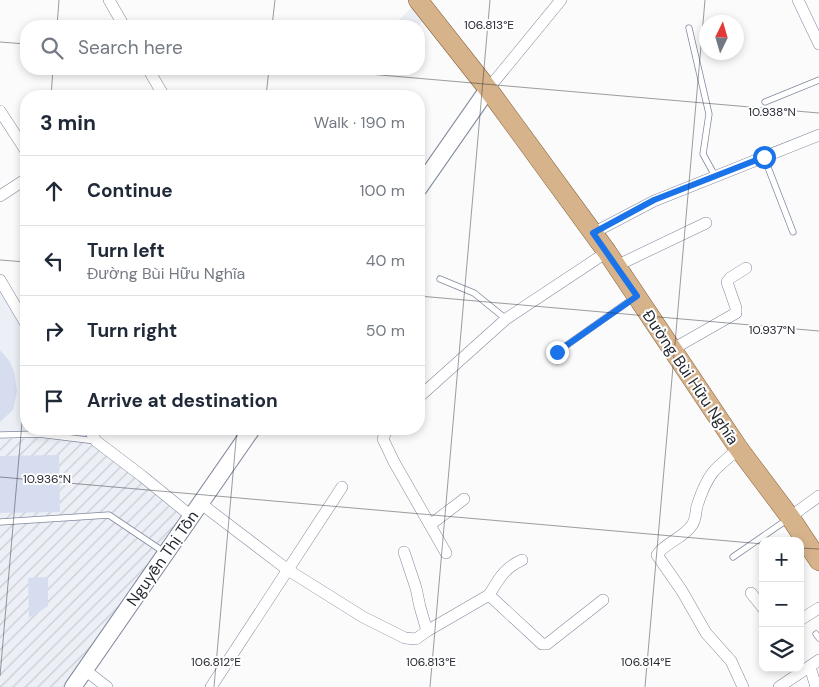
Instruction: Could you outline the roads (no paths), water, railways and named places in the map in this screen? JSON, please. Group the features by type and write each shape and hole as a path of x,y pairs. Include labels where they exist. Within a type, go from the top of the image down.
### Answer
{"main road":[{"name":"Đường Bùi Hữu Nghĩa","path":"418,0 488,89 612,259 739,449 790,517 819,561"}],"street":[{"path":"110,0 121,20"},
{"path":"425,179 488,89 561,0"},
{"path":"798,0 819,44"},
{"path":"152,75 160,90"},
{"path":"0,111 20,143"},
{"path":"593,233 654,200 819,135"},
{"path":"0,196 20,184"},
{"path":"425,392 506,320 612,259 706,223"},
{"path":"672,349 736,313 727,282 746,268"},
{"path":"0,280 20,314"},
{"path":"92,435 96,442 142,476 363,617 405,638 416,639 489,595 506,570 511,565 522,560"},
{"name":"Nguyễn Thị Tồn","path":"73,687 248,435"},
{"path":"385,435 384,439 394,462 446,553"},
{"path":"739,449 716,466 709,476 699,499 695,521 692,526 657,555 706,633 731,661 743,687"},
{"path":"211,687 342,487"},
{"path":"790,517 819,496"},
{"path":"430,525 464,499"},
{"path":"404,552 427,631"},
{"path":"751,593 759,603"},
{"path":"489,595 544,644 554,639 574,621 603,600"},
{"path":"804,617 819,608"},
{"path":"779,687 814,663 816,687"},
{"path":"85,670 107,687"}],"lane":[{"path":"688,28 708,108 708,124 703,154 715,176"},
{"path":"765,102 819,80"},
{"path":"764,157 793,232"},
{"path":"440,279 474,293 506,320"},
{"path":"557,352 637,296"},
{"path":"0,435 20,434"},
{"path":"45,435 96,442"},
{"path":"0,522 109,515 166,553"},
{"path":"733,557 790,517"}]}
